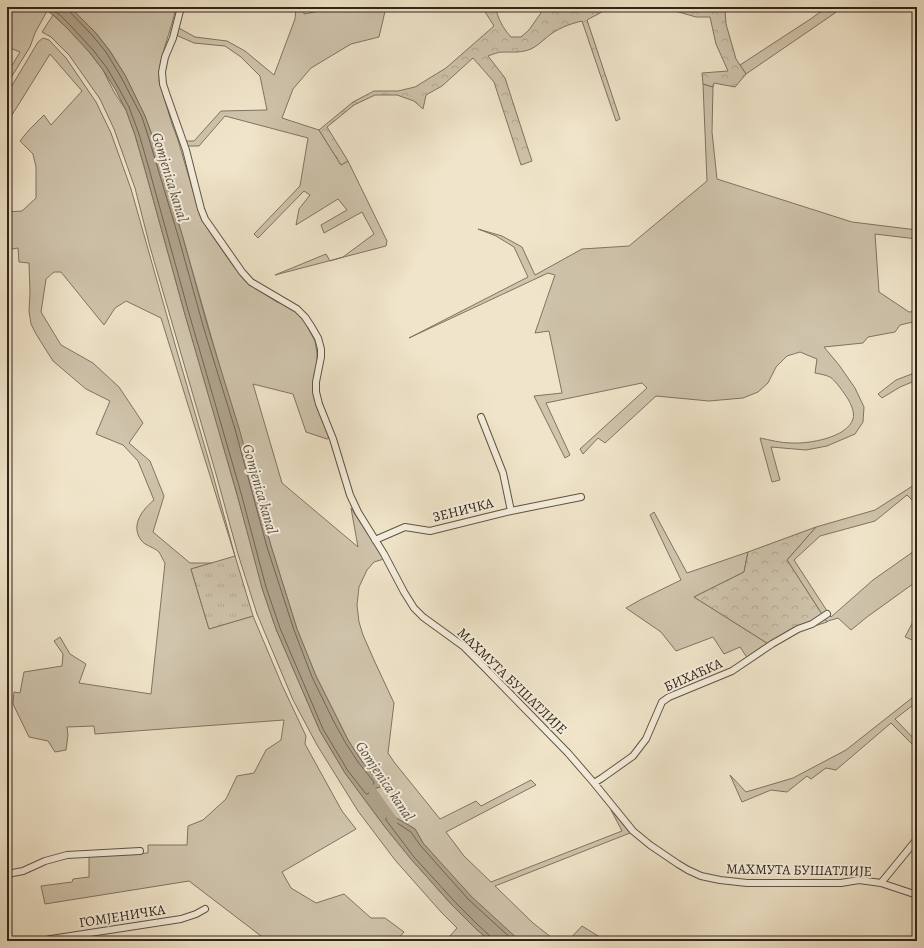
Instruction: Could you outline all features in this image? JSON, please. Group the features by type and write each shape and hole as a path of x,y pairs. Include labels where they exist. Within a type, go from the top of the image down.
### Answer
{"street":[{"name":"МАХМУТА БУШАТЛИЈЕ","path":"181,7 173,38 165,57 162,72 163,84 186,150 201,209 211,229 251,282 260,289 297,310 305,317 318,338 321,349 321,357 316,382 316,392 319,404 333,439 350,495 358,512 384,554 414,608 423,617 463,646 568,753 633,831 650,845 678,864 701,876 720,880 747,883 820,884 859,880 881,883 917,895"},
{"name":"ЗЕНИЧКА","path":"481,417 503,474 511,511"},
{"name":"ЗЕНИЧКА","path":"375,540 405,527 430,531 511,511 581,497"},
{"name":"БИХАЋКА","path":"594,783 633,756 646,739 662,702 669,697 732,671 772,644 798,629 812,624 826,614"},
{"path":"881,883 917,839"},
{"path":"7,874 23,871 44,861 67,855 140,851"},
{"name":"ГОМЈЕНИЧКА","path":"42,941 181,919 196,914 204,909"}],"green space":[{"path":"7,7 42,7 47,11 35,33 30,47 7,84 7,74 20,52 7,47"},
{"path":"70,7 176,7 163,54 159,72 159,81 200,215 234,267 249,284 277,302 288,306 302,317 315,341 317,363 314,376 330,438 327,439 306,432 293,394 253,384 282,483 358,547 351,508 384,559 374,562 367,570 359,587 357,605 359,622 363,635 394,703 388,753 394,762 440,819 476,801 481,806 531,780 536,785 446,832 464,856 491,882 622,831 611,810 630,833 495,886 533,923 556,941 520,941 473,900 423,843 415,829 383,810 376,801 373,790 382,786 361,760 348,740 316,676 297,629 271,546 183,238 145,116 125,75 110,51 96,33"},
{"path":"296,7 304,7 304,14 340,7 386,7 379,37 351,44 311,68 293,89 282,118 319,130 341,165 348,161 387,241 386,246 338,259 343,257 374,234 362,212 324,233 321,225 347,210 338,199 296,225 299,209 310,195 304,191 258,238 254,234 300,186 308,138 225,116 199,146 188,146 186,141 194,141 221,111 267,110 260,76 241,57 225,46 194,43 176,35 177,27 195,37 227,41 245,51 274,75 295,19"},
{"path":"482,7 495,7 501,23 511,37 521,37 529,30 545,7 611,7 587,20 620,119 616,121 582,21 558,29 531,49 520,52 499,52 488,56 505,78 532,161 521,165 494,82 473,58 442,86 426,95 423,109 414,101 397,95 375,95 354,105 327,127 348,161 341,165 319,130 353,102 374,91 398,91 415,87 446,68 494,26"},
{"path":"666,7 727,7 725,9 726,24 736,59 746,74 735,87 714,83 713,87 703,84 702,73 728,71 716,44 710,17 696,17 668,9"},
{"path":"827,7 839,7 835,13 746,74 740,65"},
{"path":"53,15 90,53 103,70 114,92 126,110 144,166 253,551 262,588 276,629 320,731 345,773 385,827 452,905 490,941 443,941 457,928 395,860 358,811 317,745 293,700 257,614 238,554 150,247 135,188 114,129 100,99 69,55 51,37 42,32"},
{"path":"43,38 49,40 66,58 96,102 111,133 131,189 235,556 161,318 126,301 115,308 104,325 61,272 54,272 46,279 41,312 61,345 93,363 119,387 143,423 129,443 150,461 164,496 153,532 190,563 213,563 191,569 209,629 253,616 282,685 306,736 305,744 342,811 356,829 282,872 291,888 316,903 344,894 371,918 385,918 404,932 396,941 270,941 261,936 189,881 45,904 41,886 72,882 73,879 89,877 89,856 148,853 148,845 187,845 188,826 203,820 226,799 237,776 254,773 266,750 281,740 284,720 95,734 94,726 67,727 68,735 66,750 55,752 48,741 29,737 13,704 14,692 20,693 24,672 62,666 63,654 54,641 60,637 70,654 86,664 79,683 151,694 165,563 159,552 143,542 138,534 137,523 139,518 154,500 138,461 123,445 96,434 110,401 86,389 53,361 31,324 29,311 29,263 19,262 18,248 7,250 7,212 22,211 36,198 36,167 33,154 20,141 44,115 51,125 82,91 50,54 7,123 7,94 38,42"},
{"path":"703,84 713,87 712,132 717,179 852,222 917,230 917,239 875,234 879,292 909,312 917,311 917,321 900,325 895,332 868,337 863,343 824,347 855,388 864,407 863,422 855,434 827,446 806,450 771,447 780,480 772,482 760,438 787,443 817,441 843,431 849,426 853,419 851,406 840,387 830,377 815,373 817,359 800,352 787,356 776,367 768,383 758,392 743,398 709,401 656,396 605,443 598,438 583,454 580,449 647,388 642,383 546,403 570,455 565,458 534,396 562,393 549,331 535,333 555,275 548,273 409,338 528,277 514,247 496,236 478,229 502,236 522,247 535,275 582,249 629,246 707,181"},
{"path":"326,254 330,261 275,275"},
{"path":"917,372 917,380 900,387 882,398 878,394 896,380"},
{"path":"917,481 917,505 907,495 875,521 820,536 794,560 831,617 873,580 917,549 917,581 851,630 838,618 827,622 787,560 816,527 875,510 911,487"},
{"path":"654,512 687,573 748,552 744,572 694,597 770,645 748,659 740,647 724,654 713,637 676,651 661,632 626,608 681,580 650,515"},
{"path":"816,527 787,560 827,622 799,631 770,645 694,597 744,572 748,552"},
{"path":"235,556 253,616 209,629 191,569"},
{"path":"917,614 917,642 905,637"},
{"path":"917,694 917,702 895,719 917,742 917,749 891,723 836,770 826,768 811,779 807,776 787,792 771,790 742,802 730,775 746,792 793,778 846,750"},
{"path":"582,926 606,941 568,941"}],"water":[{"path":"42,7 70,7 95,32 125,75 145,116 183,238 208,328 239,428 271,546 297,629 316,676 348,740 361,760 382,786 373,790 376,801 383,810 415,829 423,843 472,897 520,941 490,941 452,905 385,827 345,773 320,731 276,629 262,588 237,494 144,166 126,110 103,70 90,53 57,18"}],"waterway":[{"name":"Gomjenica kanal","path":"367,783 394,821"}]}
